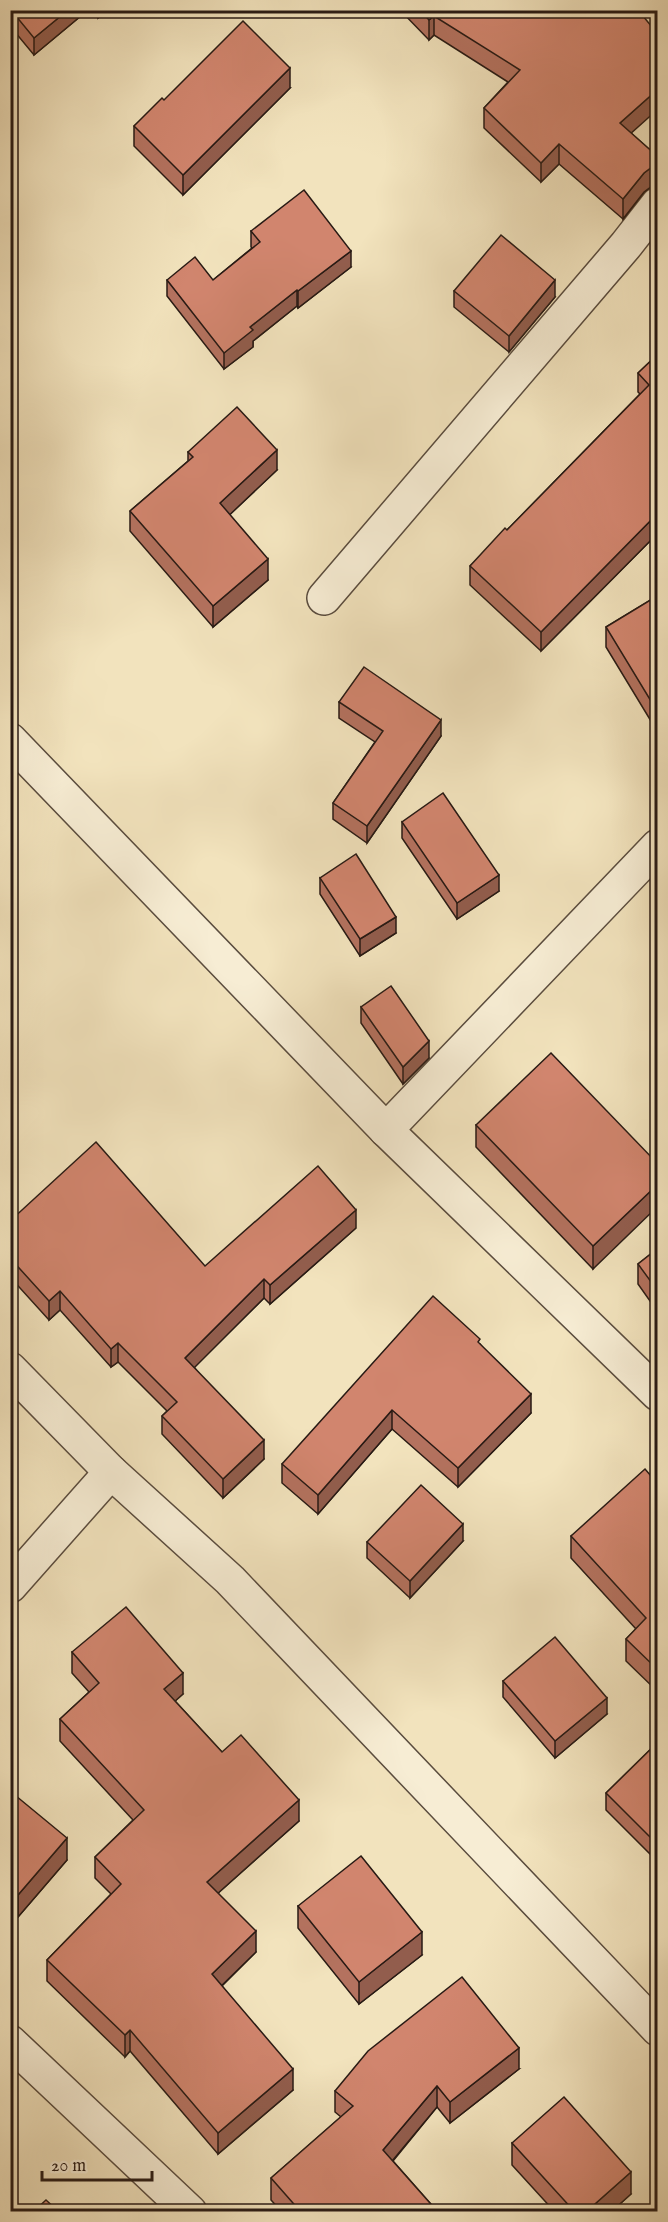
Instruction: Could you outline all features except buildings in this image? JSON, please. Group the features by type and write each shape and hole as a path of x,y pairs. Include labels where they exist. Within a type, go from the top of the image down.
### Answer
{"street":[{"path":"324,598 626,245 657,204"},
{"path":"10,740 386,1130 657,1394"},
{"path":"386,1130 657,846"},
{"path":"10,1369 111,1472 230,1580 657,2029"},
{"path":"10,1586 111,1472"},
{"path":"12,2045 190,2211"}]}
